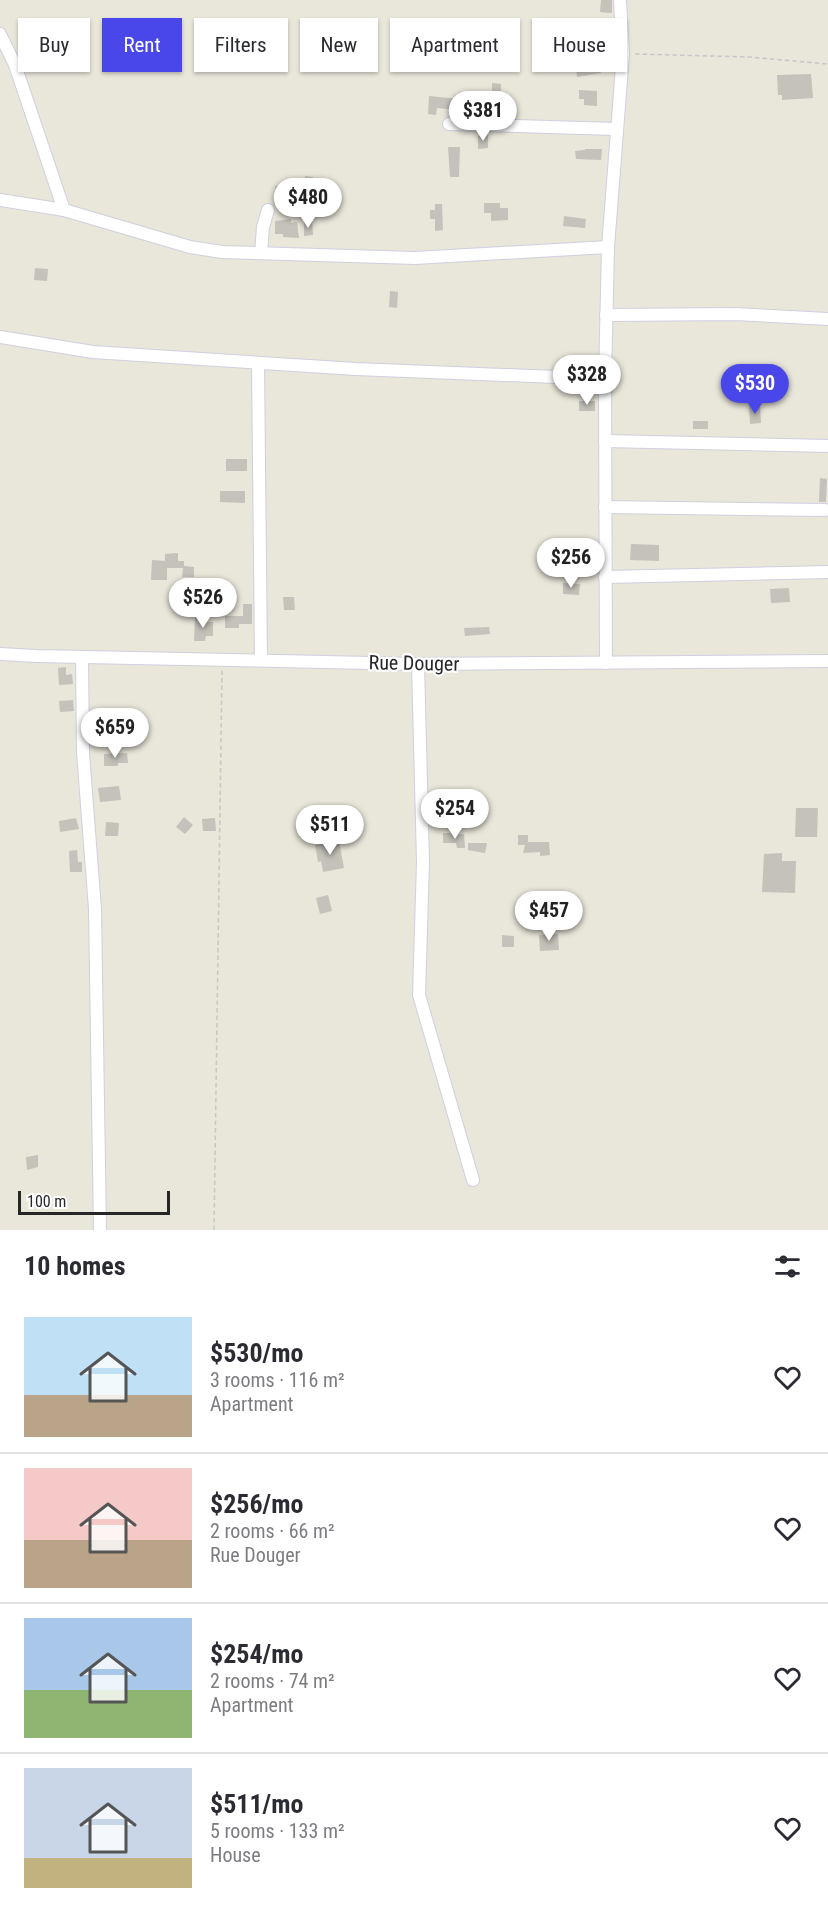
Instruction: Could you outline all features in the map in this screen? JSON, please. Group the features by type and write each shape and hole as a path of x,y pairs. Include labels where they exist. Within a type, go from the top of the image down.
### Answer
{"street":[{"path":"620,0 621,18"},
{"path":"0,34 15,65 64,210"},
{"path":"606,663 604,379 608,247 621,72"},
{"path":"449,124 616,129"},
{"path":"0,200 64,210 190,248 222,252 415,258 608,247"},
{"path":"261,253 263,227 268,210"},
{"path":"606,315 735,314 828,319"},
{"path":"0,338 93,352 258,364 604,379"},
{"path":"258,364 261,660"},
{"path":"605,441 828,446"},
{"path":"605,507 825,510"},
{"path":"605,577 828,572"},
{"name":"Rue Douger","path":"0,654 418,664 828,661"},
{"path":"82,657 83,753 95,909 100,1230"},
{"path":"418,664 423,862 419,994 473,1180"}],"path":[{"path":"627,54 749,57 828,64"},
{"path":"214,1230 222,660"}],"building":[{"path":"601,0 612,0 612,13 600,12"},
{"path":"576,72 601,73 577,77"},
{"path":"811,74 813,98 782,100 782,95 778,95 777,75"},
{"path":"492,83 501,84 501,117 474,116 473,96 492,98"},
{"path":"579,90 597,91 597,106 584,105 584,99 579,99"},
{"path":"429,96 459,99 459,110 437,108 436,115 428,114"},
{"path":"488,135 488,148 478,149 478,136"},
{"path":"448,147 460,147 459,177 450,177"},
{"path":"602,149 601,160 576,159 575,151"},
{"path":"305,176 313,177 312,189 334,192 332,205 307,206"},
{"path":"291,184 292,193 276,196 275,186"},
{"path":"484,203 500,203 500,208 508,208 508,220 491,221 491,213 484,213"},
{"path":"435,204 442,204 443,230 435,231 435,219 430,219 430,210 435,210"},
{"path":"564,216 586,219 585,228 563,226"},
{"path":"291,219 291,223 297,222 299,238 275,234 275,221"},
{"path":"312,221 313,235 304,236 304,222"},
{"path":"35,268 48,269 47,281 34,280"},
{"path":"390,291 398,292 397,308 389,307"},
{"path":"579,401 595,401 595,411 579,411"},
{"path":"749,406 760,406 761,423 750,424"},
{"path":"693,421 708,421 708,429 693,429"},
{"path":"226,459 247,459 247,471 226,471"},
{"path":"820,478 827,479 826,502 819,502"},
{"path":"220,491 245,491 245,503 220,502"},
{"path":"631,544 659,545 659,561 630,560"},
{"path":"178,553 178,561 184,561 184,566 194,567 194,577 182,577 183,568 167,568 167,580 151,580 152,560 165,561 165,554"},
{"path":"563,583 580,584 579,595 563,594"},
{"path":"789,588 790,602 771,603 770,589"},
{"path":"283,597 294,597 295,610 284,610"},
{"path":"243,604 252,604 252,624 239,624 239,628 225,628 225,616 243,616"},
{"path":"195,618 206,618 206,622 213,622 213,636 206,636 205,641 194,641"},
{"path":"489,627 490,634 465,636 464,628"},
{"path":"66,667 66,675 72,674 73,684 59,685 58,668"},
{"path":"73,700 74,711 60,712 59,701"},
{"path":"127,753 128,763 104,766 104,754"},
{"path":"119,786 121,800 100,802 98,788"},
{"path":"796,808 818,808 817,837 795,837"},
{"path":"184,817 193,825 185,834 176,827"},
{"path":"76,818 79,829 60,832 59,821"},
{"path":"215,818 216,831 203,831 202,819"},
{"path":"106,822 119,823 118,836 105,836"},
{"path":"443,833 464,834 465,848 457,848 456,843 443,843"},
{"path":"518,835 528,835 528,842 549,842 550,855 540,856 540,852 523,853 525,845 518,845"},
{"path":"339,841 344,868 323,872 321,861 318,862 315,845"},
{"path":"468,843 487,843 485,853 468,850"},
{"path":"77,850 78,862 82,862 82,872 70,872 69,851"},
{"path":"782,853 782,861 796,861 795,893 762,892 764,854"},
{"path":"328,895 332,911 320,914 316,898"},
{"path":"558,934 559,950 540,951 539,935"},
{"path":"502,935 514,936 514,947 502,947"},
{"path":"38,1155 38,1167 27,1170 26,1157"}]}
